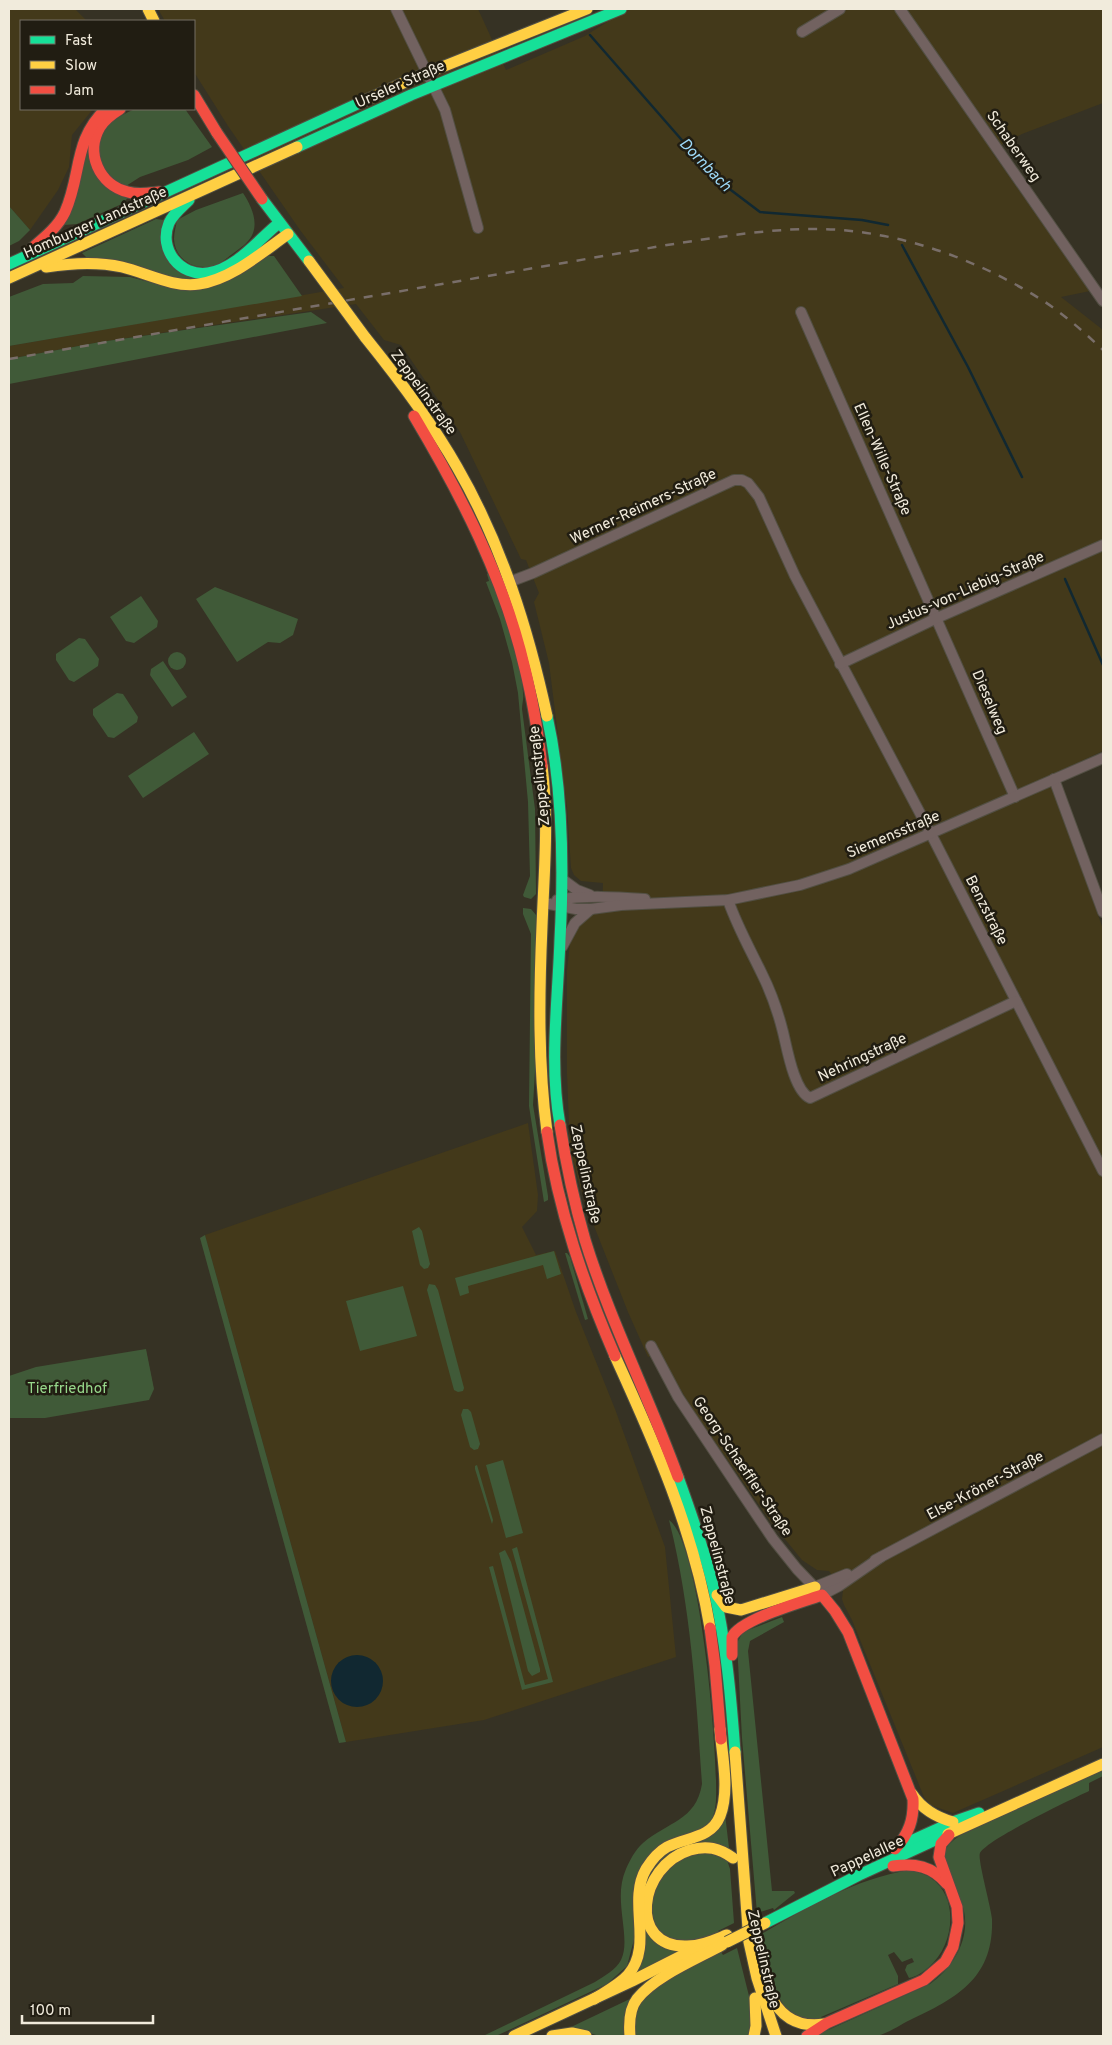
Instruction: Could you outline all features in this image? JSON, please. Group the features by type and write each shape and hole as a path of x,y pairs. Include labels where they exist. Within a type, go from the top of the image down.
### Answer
{"main road":[{"name":"Urseler Straße","path":"170,191 428,72 586,9"},
{"name":"Urseler Straße","path":"194,194 434,86 621,9"},
{"name":"Zeppelinstraße","path":"195,97 217,133 262,199 365,337 434,447 506,583 536,663 548,720 559,802 562,879 556,995 558,1101 568,1174 591,1256 689,1504 713,1587 727,1670 749,1941 754,1968 776,2036"},
{"path":"14,262 49,234 65,214 71,198 77,166 87,132 95,119 105,110"},
{"path":"119,110 100,124 94,137 93,153 102,174 109,182 124,191 141,193 170,191"},
{"name":"Homburger Landstraße","path":"14,262 170,191"},
{"path":"194,194 172,218 167,228 166,240 170,256 180,267 189,272 208,274 217,271 237,259 279,223"},
{"name":"Homburger Landstraße","path":"9,278 194,194"},
{"path":"25,270 73,262 100,262 176,284 200,284 220,278 288,234"},
{"name":"Zeppelinstraße","path":"506,583 530,688 537,728 545,804 544,903 540,979 541,1074 555,1176 564,1217 590,1296 654,1442 684,1524 709,1624 714,1658 736,1907 755,1998 768,2036"},
{"path":"713,1587 724,1607 734,1611 819,1591"},
{"path":"734,1750 732,1638 738,1630 750,1623 790,1607 819,1591"},
{"path":"819,1591 838,1615 848,1632 910,1788 913,1799 913,1821 906,1836 895,1849"},
{"path":"790,1607 817,1607 838,1615"},
{"path":"594,1999 626,1977 634,1966 640,1950 641,1938 638,1915 639,1890 643,1875 651,1862 666,1847 706,1834 715,1826 720,1816 723,1784 720,1729"},
{"name":"Pappelallee","path":"685,1965 727,1938 1103,1764"},
{"name":"Pappelallee","path":"765,1920 895,1849 953,1822 1064,1782"},
{"path":"910,1788 922,1808 942,1820 953,1822"},
{"path":"808,2036 827,2023 915,1985 938,1970 950,1954 957,1932 957,1907 939,1852 941,1844 949,1835"},
{"path":"705,1944 680,1946 667,1943 661,1939 648,1920 645,1904 647,1892 659,1869 670,1858 683,1851 692,1848 714,1848 733,1858"},
{"path":"859,1876 911,1863 928,1867 943,1878 949,1886"},
{"path":"746,1910 755,1937 769,1994 779,2012 788,2019 809,2026 827,2023"},
{"name":"Pappelallee","path":"705,1944 727,1938"},
{"path":"514,2036 705,1944"},
{"path":"539,2036 685,1965"},
{"path":"630,2036 631,2015 638,1998 646,1990 685,1965"},
{"path":"754,2036 756,2026 755,1998"},
{"path":"552,2036 572,2033 586,2036"}],"street":[{"path":"396,9 428,72 448,120 478,228"},
{"path":"802,32 840,9"},
{"name":"Schaberweg","path":"900,9 1102,299"},
{"name":"Ellen-Wille-Straße","path":"801,312 937,618"},
{"name":"Werner-Reimers-Straße","path":"506,583 734,480 742,480 748,483 759,497 794,576 840,664"},
{"name":"Justus-von-Liebig-Straße","path":"840,664 937,618 1103,545"},
{"name":"Dieselweg","path":"937,618 1015,797"},
{"name":"Benzstraße","path":"840,664 931,834 1103,1171"},
{"name":"Siemensstraße","path":"561,903 591,909 684,901 728,900 791,887 849,869 1103,758"},
{"path":"1054,779 1103,912"},
{"name":"Siemensstraße","path":"562,879 577,890 598,897"},
{"name":"Siemensstraße","path":"544,903 561,903 598,897 684,901"},
{"name":"Nehringstraße","path":"728,900 739,928 768,986 797,1082 804,1096 810,1098 1016,1001"},
{"path":"558,955 575,923 591,909"},
{"name":"Georg-Schaeffler-Straße","path":"651,1346 678,1397 738,1487 797,1569 819,1591"},
{"name":"Else-Kröner-Straße","path":"819,1591 839,1586 881,1557 1103,1439"}],"shaded area":[{"path":"9,9 75,9 86,20 20,20 20,110 92,110 72,135 69,167 58,190 30,230 9,206"},
{"path":"158,9 478,9 506,70 585,36 615,17 612,9 1103,9 1103,103 1022,134 1004,143 992,152 1090,291 1061,297 1103,330 1103,751 1049,776 1103,929 1103,1747 953,1813 930,1805 924,1797 852,1620 844,1605 842,1599 843,1591 829,1571 817,1570 802,1560 771,1522 694,1412 659,1353 648,1357 585,1203 570,1150 567,1074 567,970 570,942 577,928 592,915 602,911 603,883 581,881 574,875 571,868 567,807 549,663 534,602 539,593 526,560 521,559 460,432 401,345 384,340 356,304 100,342 9,359 9,346 344,288 300,230 228,126 195,74 195,20 164,20"},
{"path":"528,1123 538,1195 537,1211 522,1227 536,1255 555,1251 576,1312 615,1409 665,1547 676,1657 484,1720 346,1742 205,1235"}],"green space":[{"path":"133,110 186,110 212,147 188,160 140,177 126,186 108,174 100,158 102,133 108,125"},
{"path":"88,149 128,197 124,203 77,224 64,225"},
{"path":"243,193 251,207 255,222 252,236 248,241 221,263 209,267 195,266 183,259 175,247 174,239 177,220 196,210"},
{"path":"9,206 30,230 19,241 9,246"},
{"path":"156,219 164,220 162,240 198,279 187,280 87,258 82,253"},
{"path":"265,256 274,256 302,296 9,346 9,297 43,284 73,283 83,276 130,277 172,288"},
{"path":"311,312 327,323 9,384 9,359 100,342"},
{"path":"487,574 489,574 511,632 522,679 522,709 535,809 536,894 531,899 523,895 530,876 528,802 518,693 500,619 486,582 489,581"},
{"path":"215,587 298,619 293,635 280,643 268,642 237,662 196,599"},
{"path":"141,596 158,621 157,627 134,643 126,641 110,617"},
{"path":"79,638 85,639 99,659 98,666 74,682 69,680 56,660 56,654"},
{"path":"177,652 183,655 186,661 183,667 177,670 171,667 168,661 171,655"},
{"path":"163,661 187,697 172,707 150,675 151,669"},
{"path":"117,693 123,694 138,717 137,722 114,738 108,737 93,715 93,709"},
{"path":"194,732 209,754 143,798 128,776"},
{"path":"523,908 531,909 536,915 533,1105 548,1196 548,1200 544,1202 529,1106 531,934 523,914"},
{"path":"419,1227 422,1231 430,1264 428,1268 424,1269 420,1265 412,1231"},
{"path":"205,1235 346,1742 339,1743 200,1238"},
{"path":"554,1251 561,1274 547,1279 543,1265 468,1286 469,1293 460,1296 455,1278"},
{"path":"565,1253 570,1257 588,1319 585,1320"},
{"path":"429,1284 435,1285 438,1290 464,1388 463,1391 458,1392 454,1390 427,1290"},
{"path":"403,1286 417,1336 360,1351 346,1301"},
{"name":"Tierfriedhof","path":"146,1349 154,1389 149,1400 45,1418 9,1418 9,1376 36,1367"},
{"path":"463,1409 468,1409 471,1412 480,1444 478,1449 474,1450 470,1447 461,1415"},
{"path":"503,1460 523,1533 506,1538 486,1465"},
{"path":"477,1465 493,1520 492,1524 475,1469"},
{"path":"669,1520 680,1536 690,1567 705,1651 716,1775 716,1802 711,1825 670,1842 636,1932 627,1966 607,1984 496,2036 483,2036 595,1982 616,1967 624,1951 621,1893 622,1881 629,1862 643,1843 679,1820 694,1806 699,1796 702,1784 688,1618"},
{"path":"517,1547 553,1682 522,1690 489,1567 493,1566 525,1685 548,1679 512,1549"},
{"path":"505,1550 511,1562 540,1669 540,1672 532,1676 528,1671 499,1553"},
{"path":"782,1617 784,1622 750,1641 748,1651 772,1891 794,1891 795,1893 774,1910 773,1908 757,1913 742,1738 737,1643 743,1632"},
{"path":"1103,1769 1103,1776 1089,1783 1089,1791 1013,1830 980,1853 980,1864 992,1919 991,1939 987,1957 969,1983 943,2003 880,2035 862,2037 815,2036 930,1984 952,1962 962,1943 965,1922 962,1904 945,1859 946,1849 951,1842 961,1835"},
{"path":"725,1814 729,1848 703,1845 679,1849 666,1856 650,1876 642,1901 646,1926 663,1945 681,1951 634,1975 641,1961 643,1948 640,1898 649,1872 668,1853 711,1834 719,1826"},
{"path":"704,1851 727,1860 730,1869 734,1923 718,1931 718,1933 687,1942 670,1940 656,1927 650,1905 650,1896 674,1861"},
{"path":"909,1870 931,1878 940,1887 950,1909 948,1935 944,1947 937,1958 922,1972 909,1978 905,1970 907,1965 914,1962 912,1958 902,1962 894,1952 888,1955 898,1976 898,1984 821,2017 822,2019 814,2020 790,2015 770,1977 760,1935 813,1905 850,1887 889,1874"},
{"path":"737,1948 750,2000 750,2036 634,2036 637,2012 641,2003 651,1992 669,1979 721,1952 723,1955"},
{"path":"634,1997 625,2036 600,2036 569,2028"}],"water":[{"path":"352,1655 362,1655 376,1662 383,1676 383,1686 376,1700 362,1707 352,1707 342,1703 335,1696 331,1686 331,1676 335,1666 342,1659"}],"waterway":[{"name":"Dornbach","path":"590,35 715,178 760,212 862,220 888,225"},
{"name":"Dornbach","path":"902,245 968,367 1022,477"},
{"name":"Dornbach","path":"1065,579 1103,665"}],"railway":[{"path":"9,359 667,245 753,233 806,229 869,233 900,239 961,259 990,271 1045,302 1103,350"}],"traffic: fast":[{"path":"297,147 411,95 621,9"},
{"path":"9,264 366,100"},
{"path":"262,199 309,261"},
{"path":"189,200 171,220 166,233 169,251 180,266 189,271 208,273 228,266 246,253 279,223"},
{"path":"547,716 556,771 562,855 555,1032 555,1079 560,1125"},
{"path":"678,1477 701,1545 718,1606 732,1710 735,1752"},
{"path":"900,1846 953,1822 979,1813"},
{"path":"765,1923 859,1875 948,1834"}],"traffic: slow":[{"path":"148,9 154,20"},
{"path":"366,100 412,79 587,9"},
{"path":"9,278 297,147"},
{"path":"46,267 74,264 103,264 122,267 170,282 189,285 199,284 223,277 235,271 288,234"},
{"path":"309,261 365,337"},
{"path":"365,337 425,416 447,450 473,497 512,588 531,651 547,716"},
{"path":"542,766 546,826 540,978 540,1029 542,1081 547,1132"},
{"path":"615,1356 672,1489 694,1557 710,1628"},
{"path":"717,1595 726,1607 741,1610 815,1587"},
{"path":"594,1999 624,1979 635,1963 640,1937 639,1895 641,1882 652,1860 667,1847 711,1829 720,1816 725,1784 720,1729"},
{"path":"735,1752 749,1942 757,1978 776,2036"},
{"path":"948,1834 1103,1764"},
{"path":"912,1794 929,1812 953,1822"},
{"path":"727,1935 692,1946 668,1943 655,1934 648,1921 646,1905 650,1888 659,1872 672,1859 690,1850 702,1848 718,1850 733,1858"},
{"path":"727,1942 765,1923"},
{"path":"514,2036 632,1981 705,1944"},
{"path":"630,2036 632,2007 645,1991 665,1975 722,1945"},
{"path":"769,1992 778,2008 790,2019 805,2024 824,2024"},
{"path":"754,2036 756,2026 755,1998"},
{"path":"552,2036 572,2033 586,2036"}],"traffic: jam":[{"path":"195,97 217,133"},
{"path":"31,249 55,227 65,212 83,145 95,121 105,110"},
{"path":"118,110 104,122 96,137 94,147 98,167 109,183 118,188 128,192 144,194 159,192"},
{"path":"217,133 262,199"},
{"path":"414,416 464,507 493,570 505,602 528,681 542,766"},
{"path":"560,1125 574,1197 595,1270 678,1477"},
{"path":"547,1132 565,1218 593,1302 615,1356"},
{"path":"732,1655 732,1637 738,1630 773,1612 822,1595 848,1632 913,1799 913,1813 910,1826 904,1838 895,1849"},
{"path":"710,1628 721,1739"},
{"path":"807,2036 827,2023 924,1980 945,1962 953,1947 958,1923 957,1907 939,1857 941,1844 949,1835"},
{"path":"893,1866 909,1865 923,1867 935,1873 947,1884"}]}
